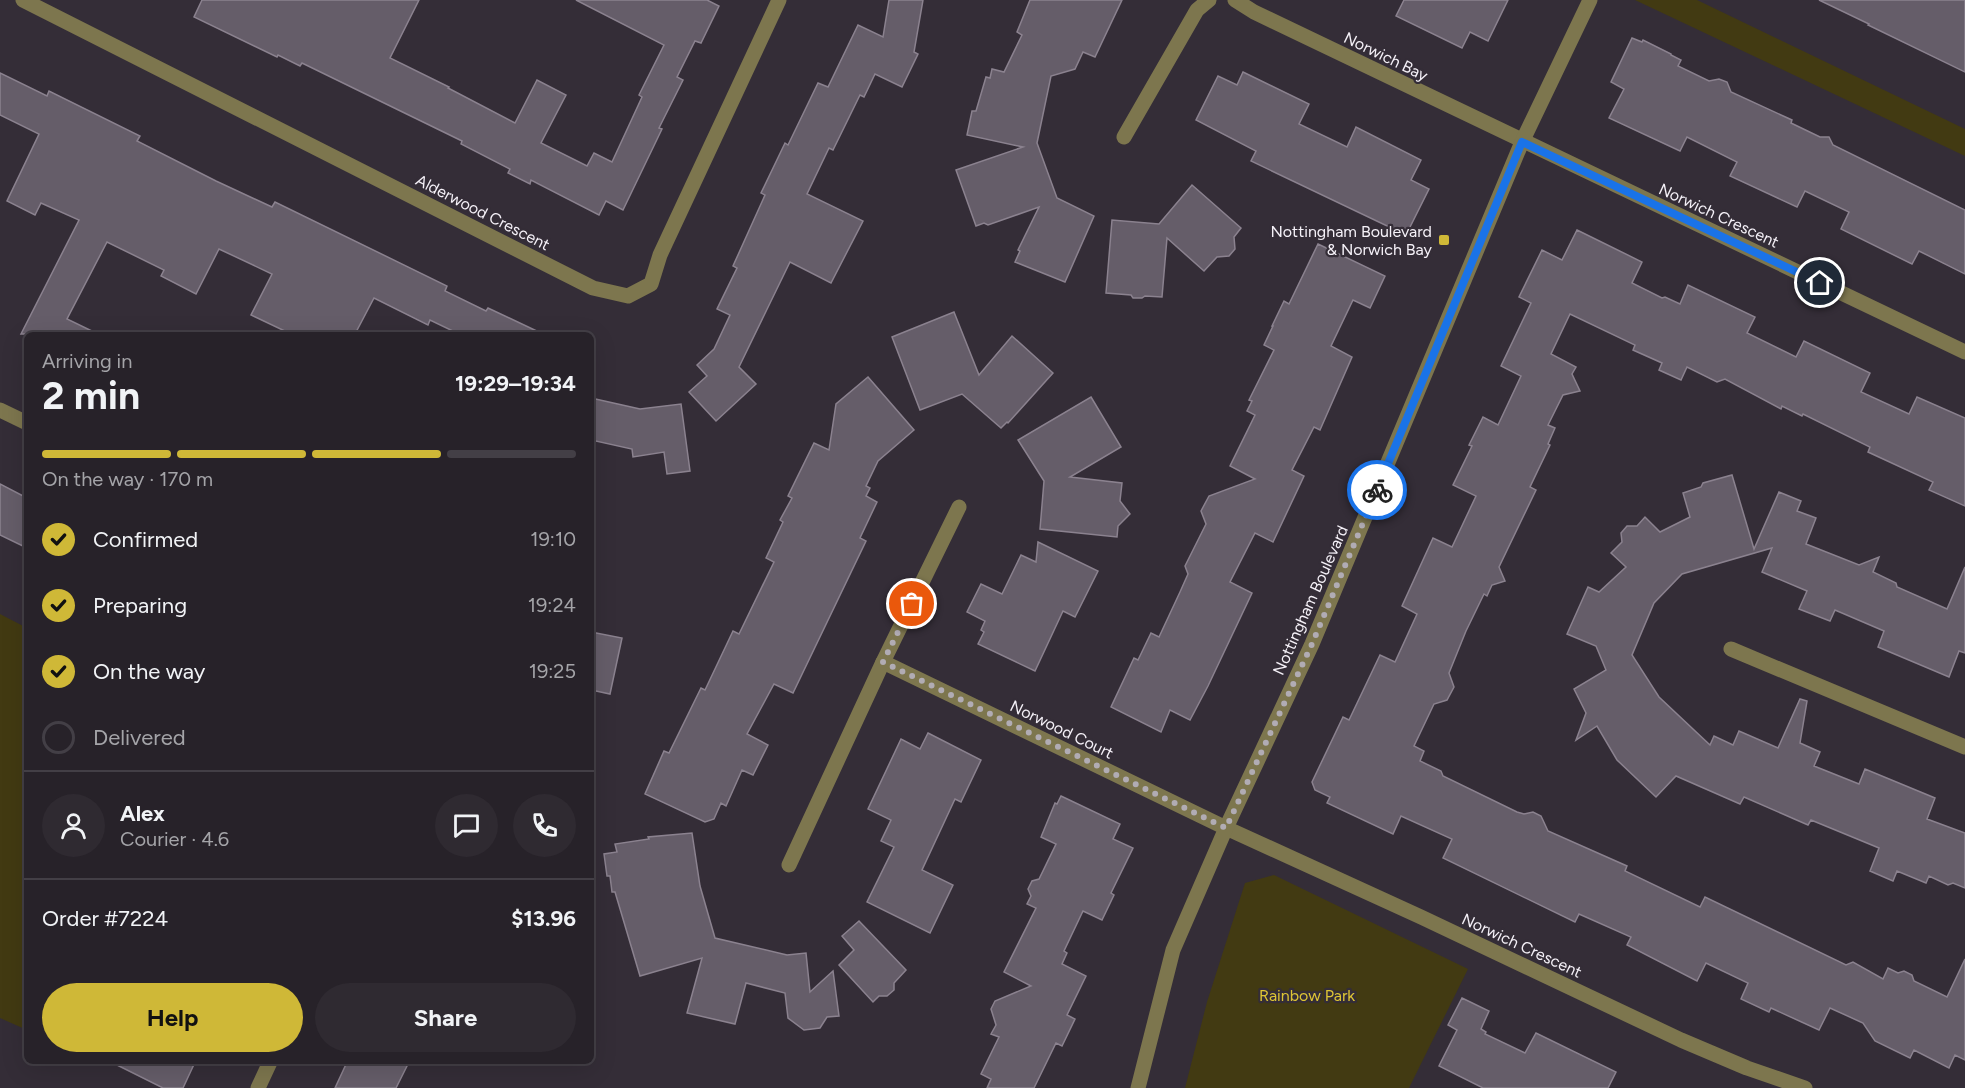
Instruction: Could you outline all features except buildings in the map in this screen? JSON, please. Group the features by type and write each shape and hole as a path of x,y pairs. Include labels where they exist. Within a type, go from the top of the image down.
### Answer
{"street":[{"name":"Alderwood Crescent","path":"23,0 593,288 628,296 651,284 660,255 779,0"},
{"path":"1124,137 1197,10 1209,0"},
{"name":"Norwich Bay","path":"1235,0 1254,12 1522,142"},
{"name":"Nottingham Boulevard","path":"1138,1088 1173,950 1226,828 1312,644 1522,142 1590,0"},
{"name":"Norwich Crescent","path":"1522,142 1965,352"},
{"path":"0,410 24,422"},
{"path":"789,865 883,662 959,507"},
{"path":"1731,649 1965,747"},
{"name":"Norwood Court","path":"883,662 1226,828"},
{"name":"Norwich Crescent","path":"1226,828 1681,1040 1747,1068 1805,1088"},
{"path":"258,1088 269,1064"}],"green space":[{"path":"1635,0 1697,0 1965,129 1965,156"},
{"path":"0,614 24,626 24,1029 0,1018"},
{"name":"Rainbow Park","path":"1274,875 1468,969 1409,1088 1185,1088 1207,1002 1245,883"}],"way so far":[{"path":"912,604 883,662 1226,828 1312,644 1377,490"}],"place":[{"name":"Nottingham Boulevard & Norwich Bay","path":"1444,240"}],"route":[{"path":"1377,490 1522,142 1820,283"}]}
